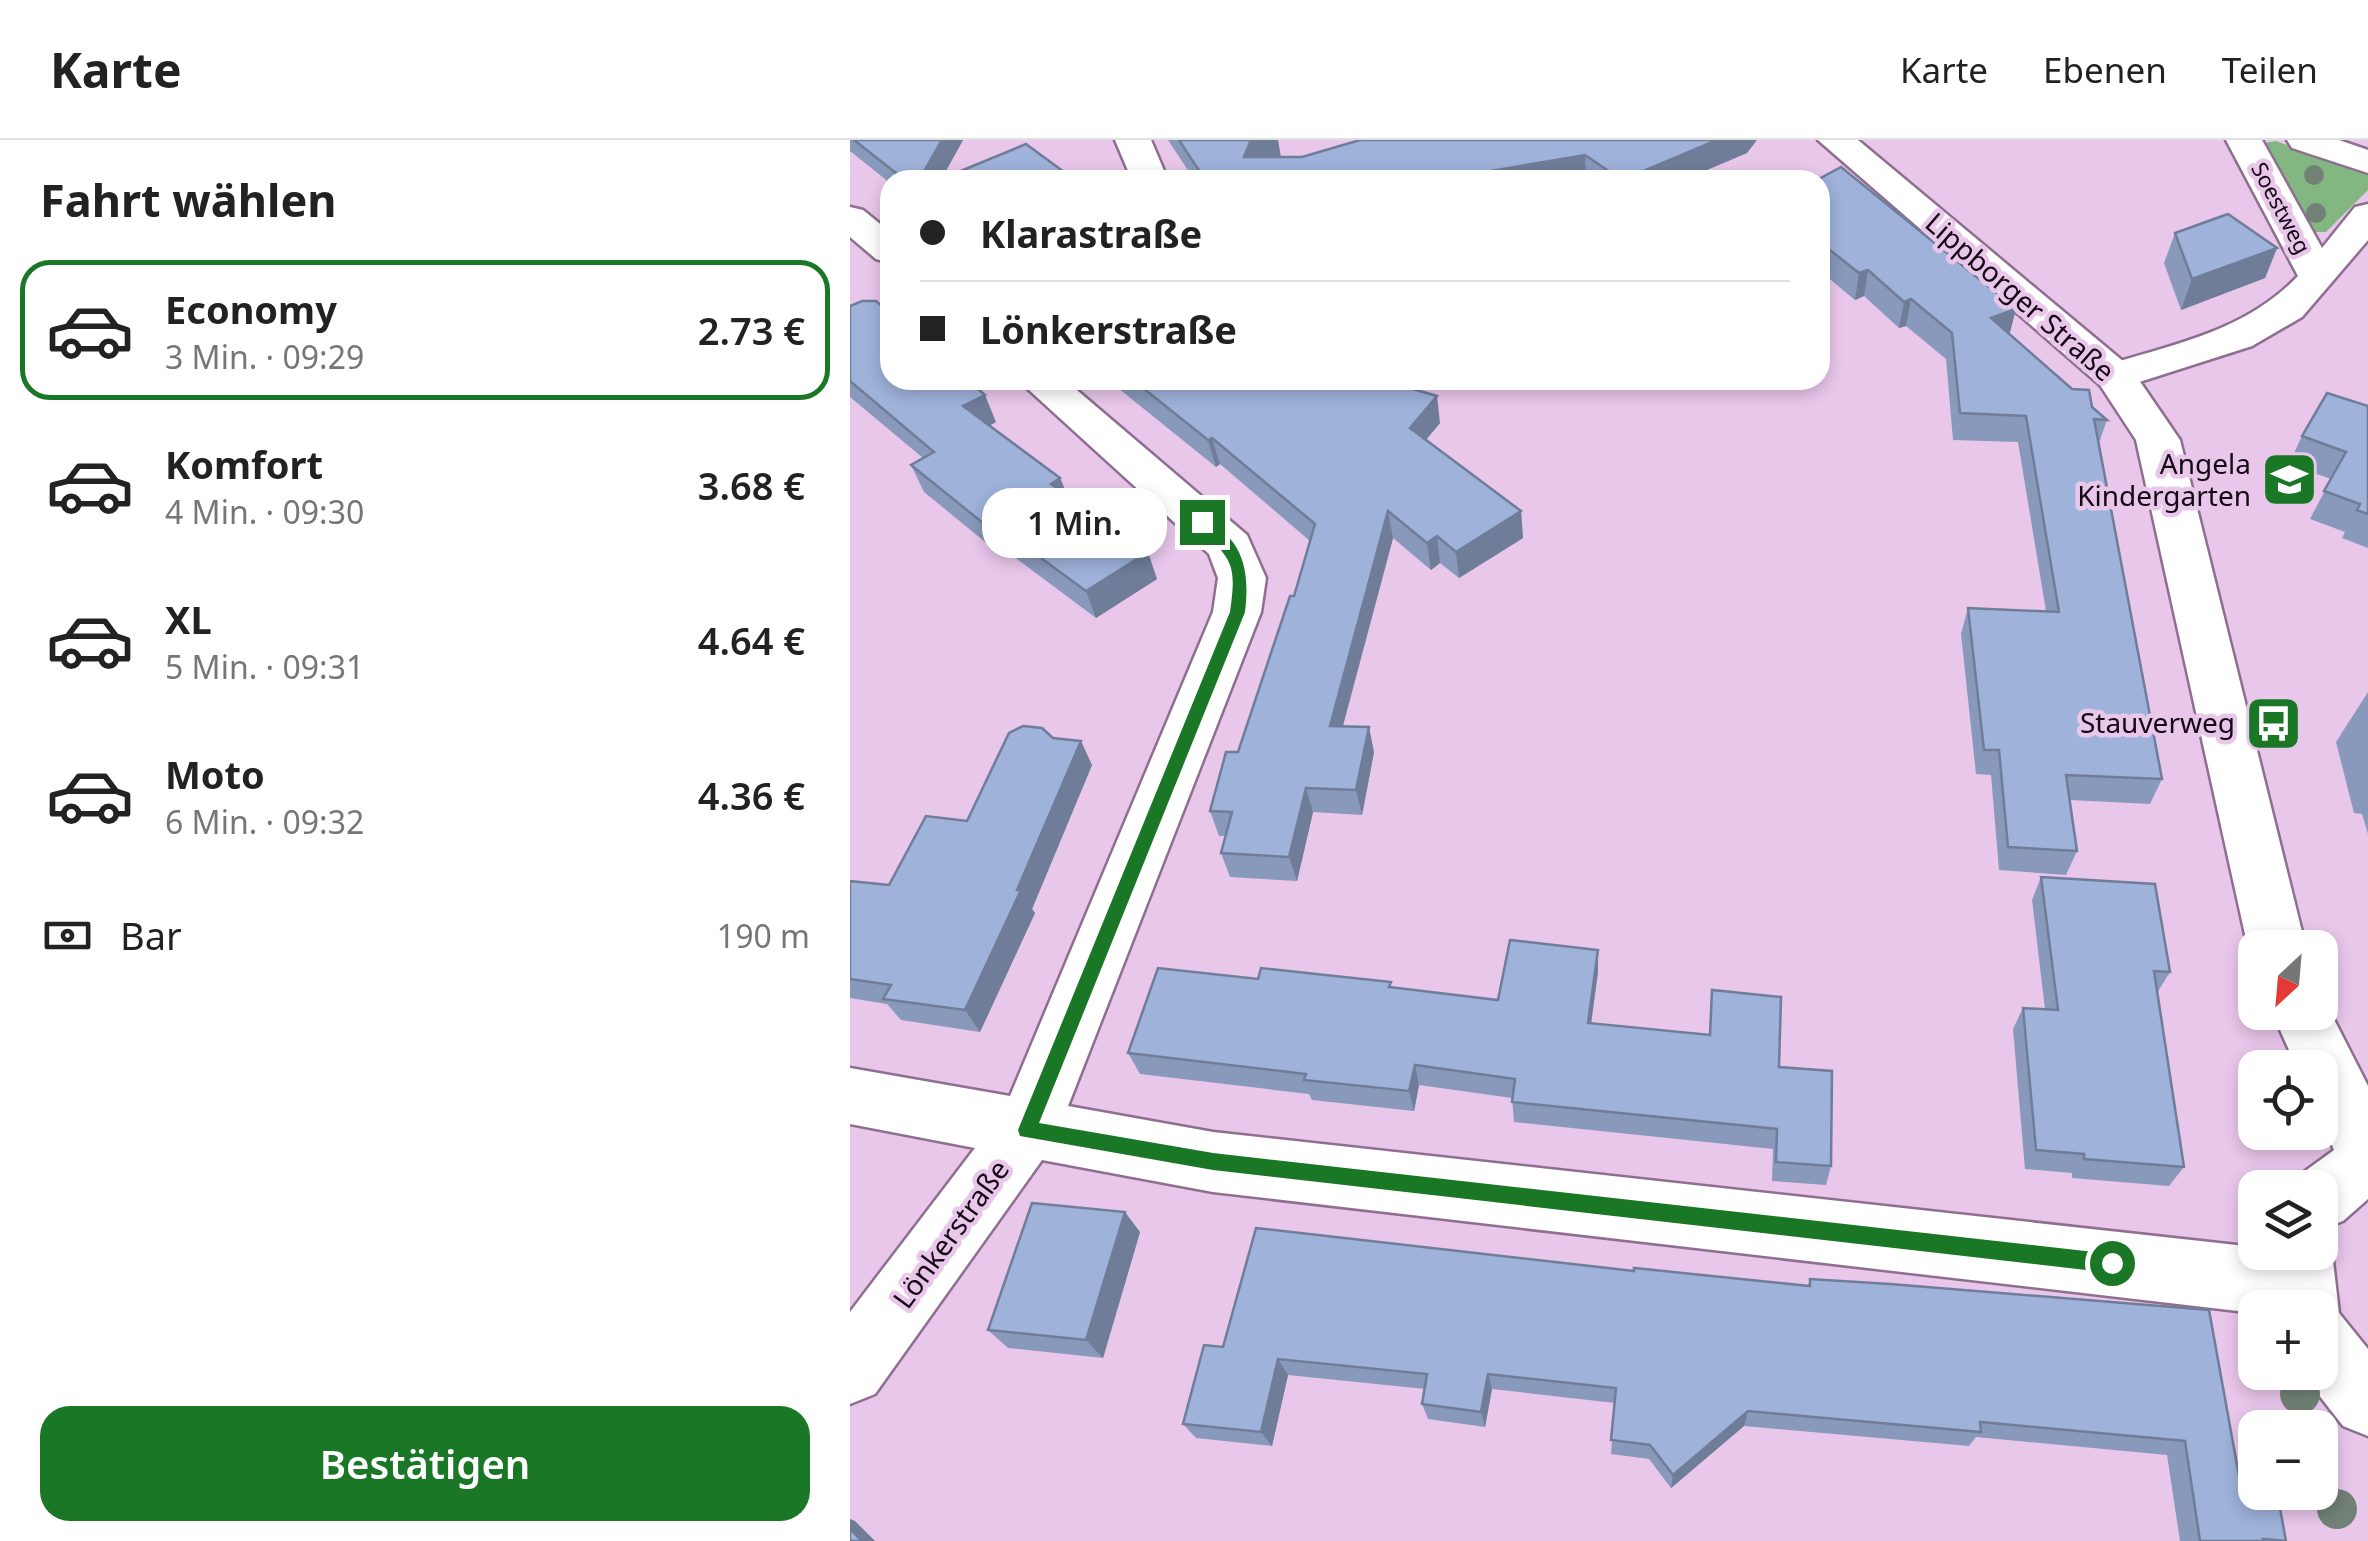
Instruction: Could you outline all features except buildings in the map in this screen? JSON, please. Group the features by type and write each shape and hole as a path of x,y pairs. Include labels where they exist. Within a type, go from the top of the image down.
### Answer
{"street":[{"path":"1133,140 1146,170"},
{"name":"Lippborger Straße","path":"1836,140 2115,376 2158,440 2273,930"},
{"name":"Soestweg","path":"2244,140 2318,276"},
{"name":"Soestweg","path":"2304,140 2368,162"},
{"path":"2115,376 2227,341 2278,317 2318,276 2368,214"},
{"path":"850,218 880,243"},
{"name":"Lönkerstraße","path":"850,1369 1027,1130 1238,612 1242,578 1230,546 1051,390"},
{"path":"2310,1030 2368,1154"},
{"path":"850,1096 1213,1162 2257,1290"},
{"path":"2338,1183 2349,1174 2368,1167"},
{"path":"2338,1367 2368,1401"}],"green space":[{"path":"2276,141 2368,175 2368,190 2326,232 2309,232 2263,149 2265,143"}],"place":[{"name":"Angela Kindergarten","path":"2290,480"},
{"name":"Stauverweg","path":"2274,723"}],"route":[{"path":"1202,522 1230,546 1242,578 1238,612 1027,1130 1213,1162 2112,1263"}]}
